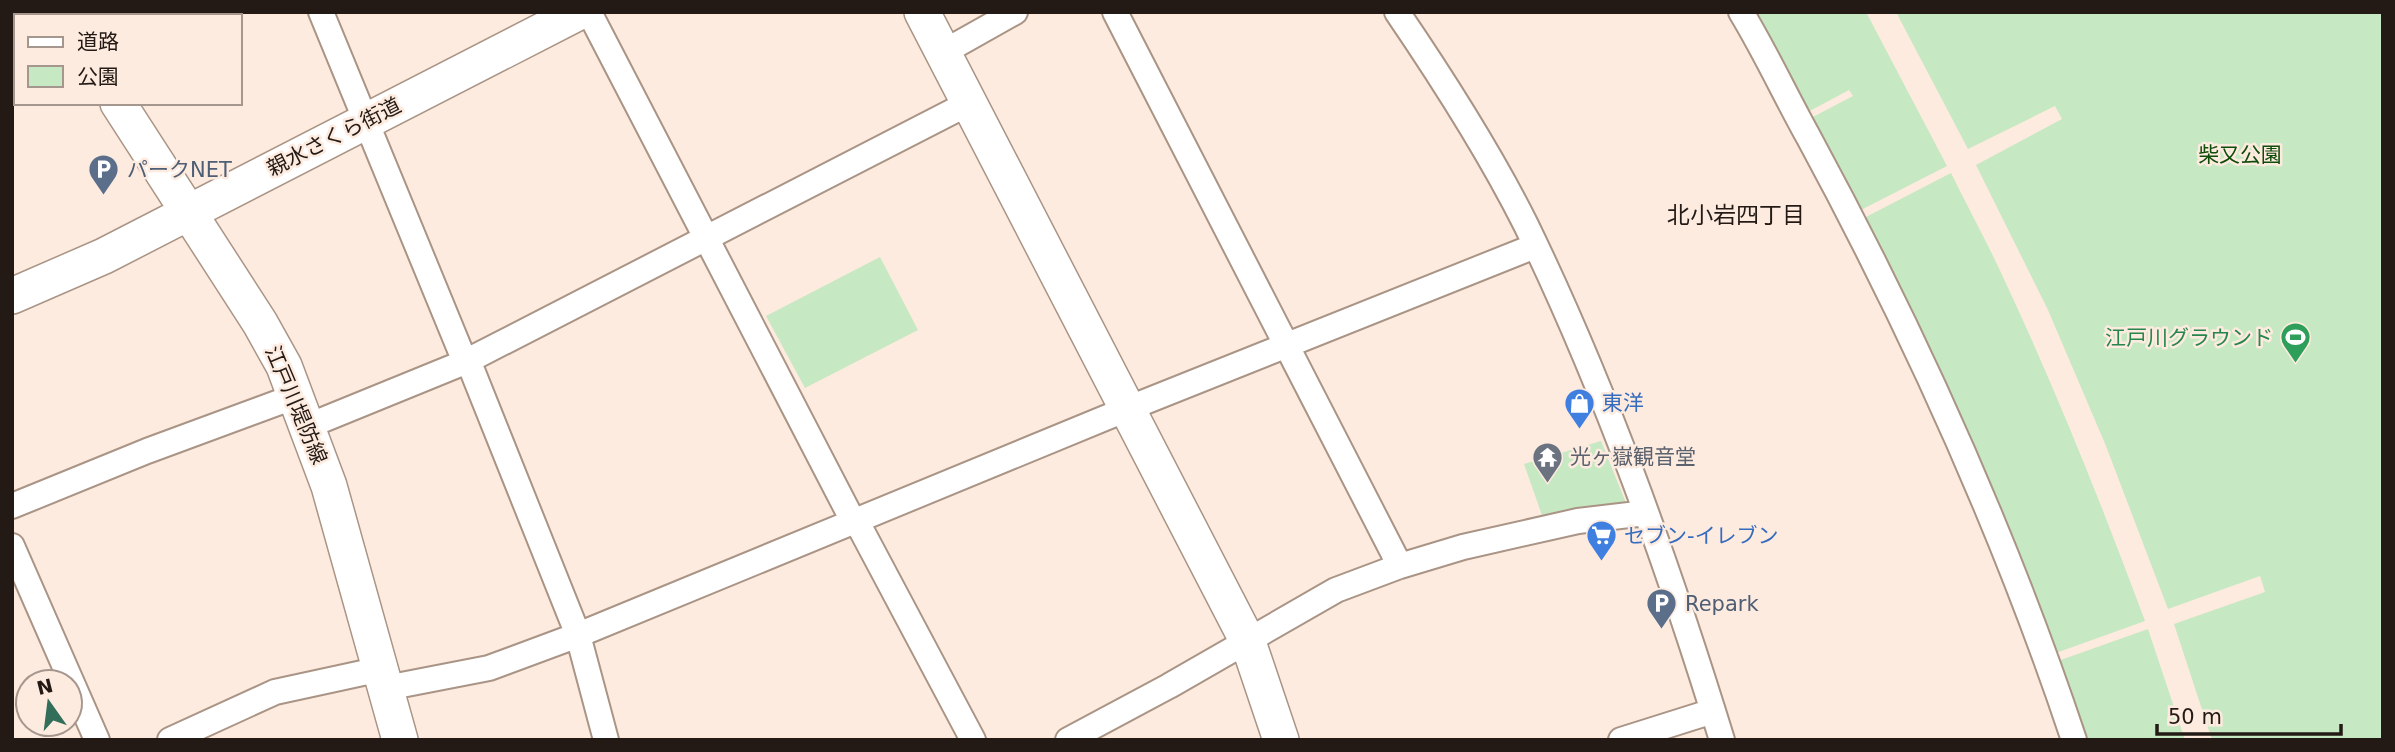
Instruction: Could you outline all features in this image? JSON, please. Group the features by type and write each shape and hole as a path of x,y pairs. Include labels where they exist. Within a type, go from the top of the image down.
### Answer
{"street":[{"path":"321,12 579,635 606,740"},
{"name":"親水さくら街道","path":"12,296 104,256 579,12"},
{"path":"589,12 855,521 973,740"},
{"path":"922,12 1248,642 1281,740"},
{"path":"942,53 1015,12"},
{"path":"1115,12 1400,566"},
{"path":"1397,12 1486,152 1535,246 1595,381 1646,513 1722,740"},
{"path":"1741,12 1853,219 1976,482 2015,573 2074,740"},
{"path":"12,506 147,451 302,411 467,361 969,103"},
{"name":"江戸川堤防線","path":"119,105 261,323 284,366 329,486 400,740"},
{"path":"170,740 275,692 489,668 579,635 1127,409 1535,246"},
{"path":"1068,740 1248,642 1336,590 1400,566 1463,547 1578,521 1646,513"},
{"path":"12,546 97,740"},
{"path":"1621,740 1713,711"}],"green space":[{"path":"1748,12 1866,12 1947,166 1857,212 1809,119 1853,96 1849,90 1806,113"},
{"name":"柴又公園","path":"1896,12 2383,12 2383,740 2212,740 2174,624 2265,592 2260,576 2168,609 2106,446 2048,310 1976,165 2062,119 2055,106 1968,149"},
{"path":"1951,173 2042,362 2145,621 2053,654 1860,220"},
{"path":"880,257 918,330 805,388 766,316"},
{"path":"1601,441 1626,503 1544,521 1524,464"},
{"path":"2148,629 2185,740 2081,740 2055,662"}],"place":[{"name":"パークNET","path":"104,197"},
{"name":"江戸川グラウンド","path":"2296,365"},
{"name":"東洋","path":"1579,430"},
{"name":"光ヶ嶽観音堂","path":"1547,484"},
{"name":"セブン-イレブン","path":"1601,563"},
{"name":"Repark","path":"1662,631"}],"district":[{"name":"北小岩四丁目","path":"1736,215"}]}
